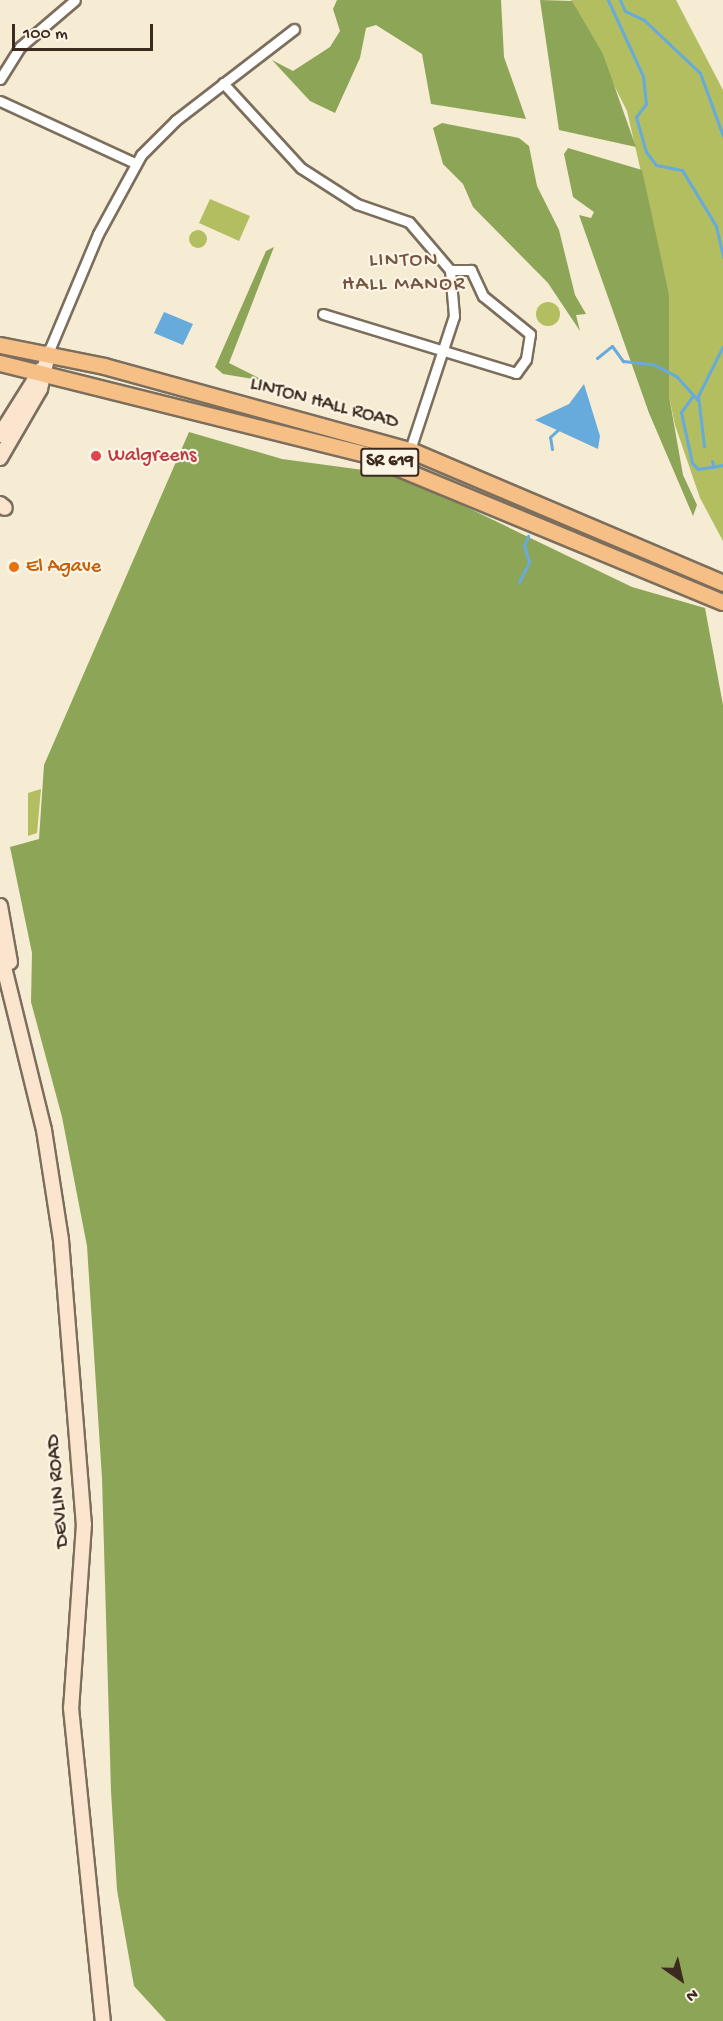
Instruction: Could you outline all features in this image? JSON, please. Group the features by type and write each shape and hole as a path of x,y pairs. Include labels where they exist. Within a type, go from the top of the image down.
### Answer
{"main road":[{"name":"LINTON HALL ROAD","path":"0,345 48,353 410,450 723,583"},
{"path":"0,435 41,370 48,353"},
{"name":"LINTON HALL ROAD","path":"0,363 41,370 365,453 723,602"},
{"path":"0,458 40,389 41,370"},
{"name":"DEVLIN ROAD","path":"0,906 13,997"},
{"name":"DEVLIN ROAD","path":"0,951 13,997 54,1185 64,1276 84,1524 71,1708 103,2021"}],"street":[{"path":"0,80 20,46 75,0"},
{"path":"48,353 135,163 176,120 294,29"},
{"path":"223,83 301,168 346,198 409,222 450,270 456,300 443,353 410,450"},
{"path":"0,101 135,163"},
{"path":"323,314 512,375 522,369 531,344 526,330 483,296 471,270 450,270"}],"green space":[{"path":"337,0 501,0 504,57 526,119 431,104 422,54 376,25 366,28 360,58 335,113 310,101 272,60 293,71 330,47 340,31 333,9"},
{"path":"540,0 572,1 603,54 636,147 559,130"},
{"path":"571,0 676,0 723,90 723,541 700,498 675,425 669,396 669,294 627,111"},
{"path":"442,123 519,138 529,146 537,186 559,230 575,295 586,314 576,315 580,331 548,283 473,207 463,184 443,164 433,128"},
{"path":"568,148 642,170 669,294 669,396 683,475 697,505 693,516 649,413 579,215 591,218 594,212 573,197 564,154"},
{"path":"210,199 250,216 239,241 199,223"},
{"path":"198,230 204,233 207,239 204,245 198,248 192,245 189,239 192,233"},
{"path":"274,247 229,363 265,381 223,374 215,367 266,251"},
{"path":"548,302 557,305 560,314 557,323 548,326 539,323 536,314 539,305"},
{"path":"189,432 282,459 400,475 632,587 705,608 723,705 723,2021 166,2021 134,1986 117,1890 111,1791 102,1478 87,1246 62,1117 31,1002 32,953 10,847 39,839 44,765"},
{"path":"41,789 37,833 28,836 28,793"}],"water":[{"path":"164,312 193,324 183,345 154,333"},
{"path":"584,384 600,436 598,449 535,420 569,404"}],"waterway":[{"path":"608,0 643,76 646,104 636,117 646,152 656,165 682,170 716,226 723,257"},
{"path":"620,0 625,11 644,20 700,73 723,136"},
{"path":"597,358 612,346 623,361 653,364 677,377 697,399"},
{"path":"704,446 698,396 723,346"},
{"path":"692,397 681,412 692,463 698,469 723,465"},
{"path":"552,449 550,437 559,429"},
{"path":"712,461 714,467"},
{"path":"519,582 529,562 524,546 528,536"}],"place":[{"name":"Walgreens","path":"96,456"},
{"name":"El Agave","path":"14,567"}],"district":[{"name":"LINTON HALL MANOR","path":"404,274"}]}
